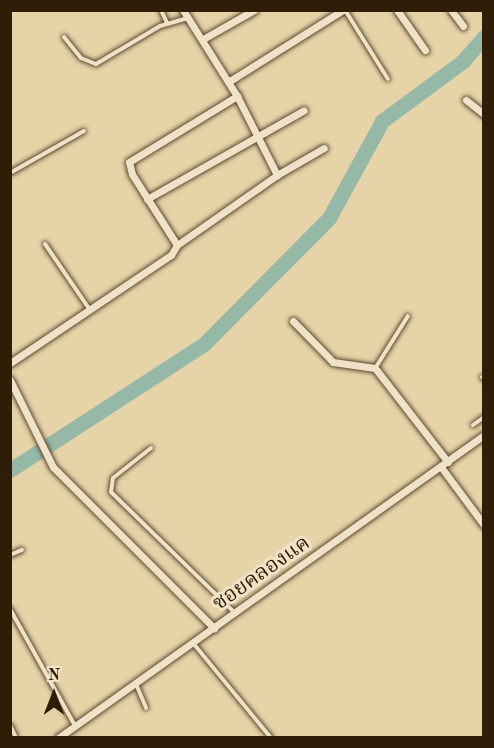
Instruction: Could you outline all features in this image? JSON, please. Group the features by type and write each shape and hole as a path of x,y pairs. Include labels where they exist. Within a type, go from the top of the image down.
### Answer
{"street":[{"path":"183,10 237,96 278,175"},
{"path":"203,39 254,10"},
{"path":"228,82 332,14 344,10"},
{"path":"397,10 425,50"},
{"path":"451,10 463,26"},
{"path":"177,245 132,174 131,157 237,96"},
{"path":"466,100 483,114"},
{"path":"147,199 304,111"},
{"path":"10,363 168,257 177,245 278,175 324,148"},
{"path":"292,321 333,362 375,368 448,462"},
{"path":"10,380 46,456 97,513 214,628"},
{"name":"ซอยคลองแค","path":"58,738 483,435"},
{"path":"441,467 483,525"}],"lane":[{"path":"161,10 167,23"},
{"path":"344,10 388,79"},
{"path":"64,37 81,58 96,64 167,23 188,18"},
{"path":"10,172 84,131"},
{"path":"45,244 90,310"},
{"path":"375,368 408,316"},
{"path":"473,424 483,417"},
{"path":"151,448 112,478 111,492 235,613"},
{"path":"10,555 22,550"},
{"path":"10,609 76,726"},
{"path":"194,643 272,738"},
{"path":"136,684 146,708"},
{"path":"10,726 13,736"}],"waterway":[{"path":"10,470 204,344 329,218 382,121 463,61 484,37"}]}
